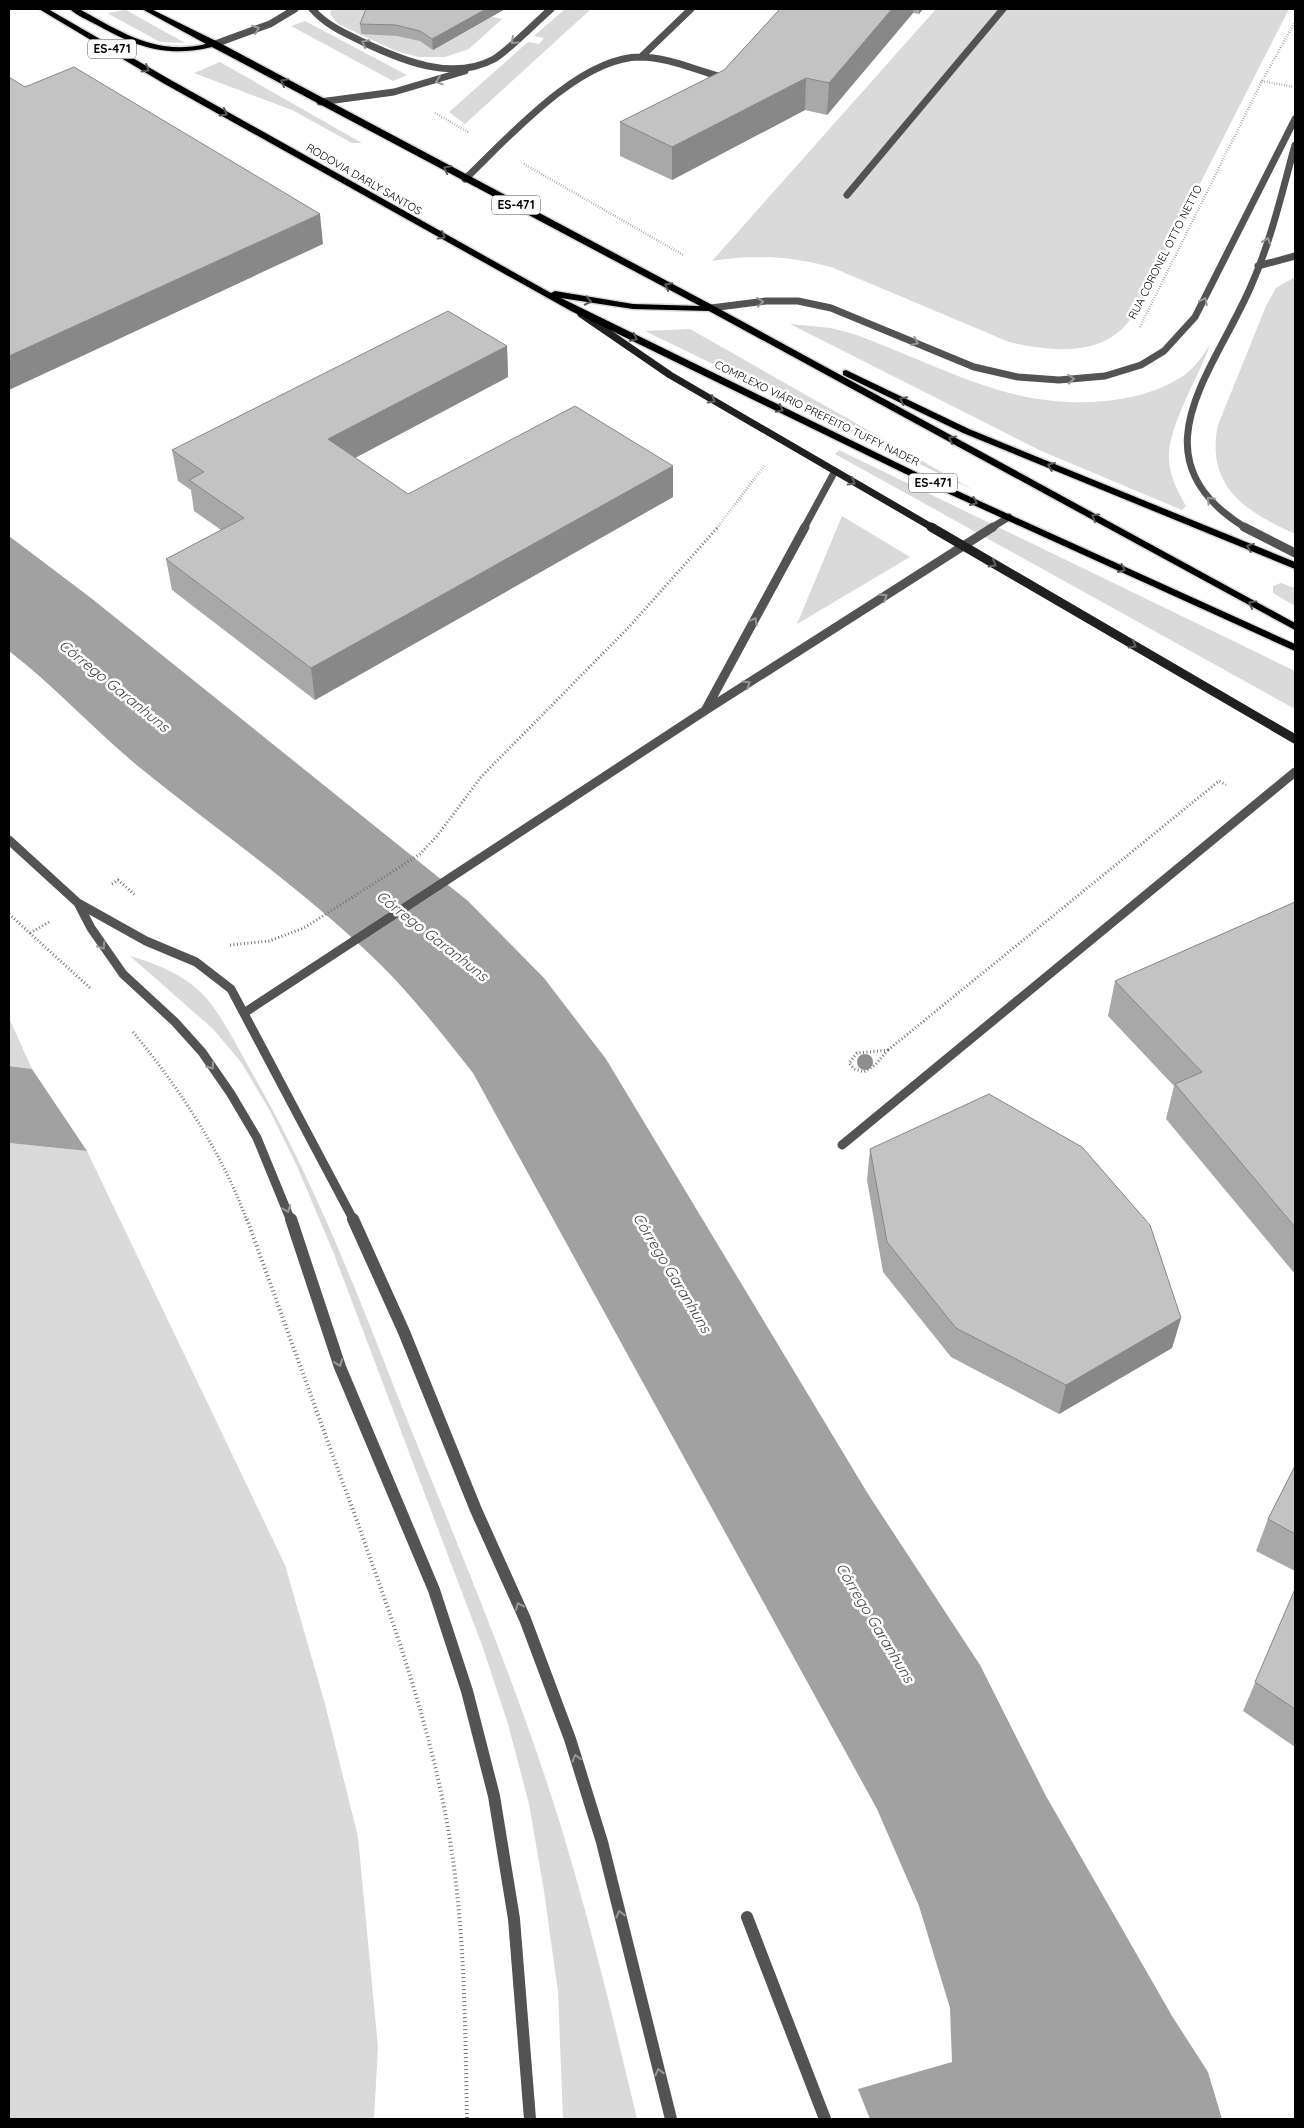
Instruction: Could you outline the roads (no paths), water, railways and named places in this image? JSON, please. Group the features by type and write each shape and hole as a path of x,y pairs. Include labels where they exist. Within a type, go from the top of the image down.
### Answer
{"main road":[{"name":"RODOVIA DARLY SANTOS","path":"43,9 166,81 574,309 670,375 835,471"},
{"path":"74,9 153,49 185,51 215,44"},
{"name":"ES-471","path":"146,9 155,11 320,102 712,308 1295,627"},
{"path":"540,291 626,308 680,310 712,308 966,431 1295,566"},
{"name":"COMPLEXO VIÁRIO PREFEITO TUFFY NADER","path":"574,309 917,476 1295,648"},
{"path":"835,471 1295,739"}],"street":[{"path":"215,44 270,24 295,9"},
{"path":"312,9 331,27 411,64 444,69 484,63"},
{"path":"320,102 360,100 399,93 438,82 484,63 500,54 551,9"},
{"path":"466,179 565,86 600,69 641,57 690,9"},
{"path":"847,195 1003,9"},
{"path":"641,57 718,76 739,72"},
{"path":"712,308 766,302 798,302 832,308 974,367 1018,377 1059,380 1105,376 1141,365 1164,351 1196,318 1295,119"},
{"path":"1295,145 1279,205 1244,302 1197,397 1188,420 1187,445 1191,472 1206,496 1228,517 1264,539 1295,553"},
{"path":"1258,266 1295,256"},
{"path":"706,710 835,471"},
{"path":"244,1013 328,960 706,710 1009,517"},
{"path":"842,1145 1295,772"},
{"path":"9,840 78,904 146,941 196,962 231,989 361,1234 476,1510 525,1619 570,1739 602,1842 670,2119"},
{"path":"78,904 91,928 123,974 175,1022 202,1052 231,1094 257,1138 299,1239 340,1367 434,1590 467,1691 494,1796 514,1919 530,2119"},
{"path":"747,1917 826,2119"}],"water":[{"name":"Córrego Garanhuns","path":"9,536 91,598 468,901 544,978 606,1059 868,1494 980,1665 1046,1796 1172,2016 1208,2072 1222,2119 870,2119 858,2089 952,2062 950,2008 919,1906 877,1809 473,1073 405,990 352,937 292,887 139,767 9,651"},
{"path":"9,1066 32,1069 87,1151 9,1143"}]}
